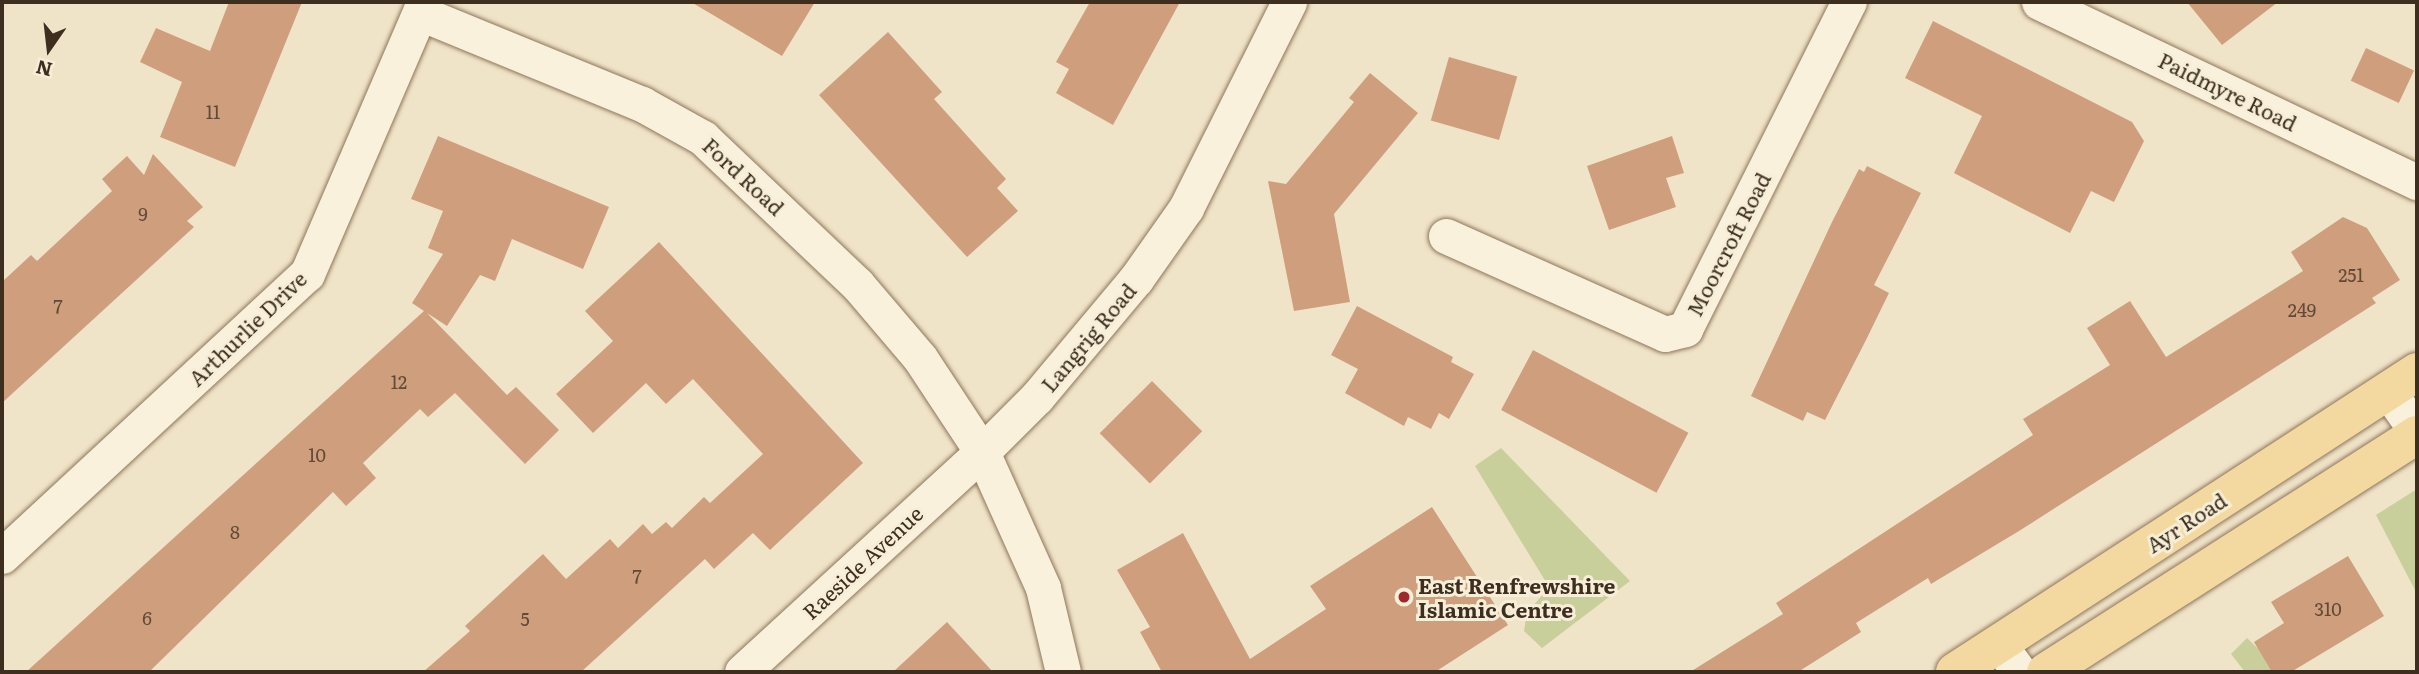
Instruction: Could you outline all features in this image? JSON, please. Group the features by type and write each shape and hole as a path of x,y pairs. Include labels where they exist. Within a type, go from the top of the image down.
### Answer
{"main road":[{"name":"Ayr Road","path":"1955,672 2009,658 2403,382"},
{"path":"2046,672 2417,433"}],"street":[{"name":"Langrig Road","path":"982,452 1037,397 1136,279 1186,208 1289,2"},
{"name":"Moorcroft Road","path":"1446,236 1665,334 1685,329 1849,2"},
{"name":"Paidmyre Road","path":"2039,2 2084,10 2417,182"},
{"name":"Ford Road","path":"422,7 642,104 704,138 857,284 920,358 982,452"},
{"name":"Arthurlie Drive","path":"2,556 307,274 422,7"},
{"path":"2403,382 2417,433"},
{"name":"Raeside Avenue","path":"742,672 982,452"},
{"path":"982,452 1043,588 1063,672"}],"green space":[{"path":"1501,448 1630,581 1542,648 1524,631 1527,613 1549,587 1475,466"},
{"path":"2417,489 2417,594 2376,515"},
{"path":"2247,638 2282,672 2245,672 2231,654"}],"building":[{"path":"229,2 302,2 235,167 160,137 182,82 140,62 156,28 210,51"},
{"path":"691,2 815,2 782,56"},
{"path":"1090,2 1180,2 1113,125 1056,93 1069,69 1056,62"},
{"path":"2187,2 2278,2 2222,45"},
{"path":"1933,21 2132,122 2144,141 2114,202 2091,191 2070,233 1954,173 1982,116 1905,78"},
{"path":"888,32 942,92 934,99 1006,179 997,188 1018,211 967,257 819,95"},
{"path":"2366,48 2414,70 2399,103 2351,81"},
{"path":"1449,57 1517,77 1499,140 1431,120"},
{"path":"1370,73 1418,113 1334,214 1350,302 1294,311 1268,181 1286,184 1354,102 1349,98"},
{"path":"438,136 609,207 583,269 512,239 495,281 480,275 447,326 427,313 507,395 516,387 559,430 525,464 455,393 428,417 420,409 363,463 376,478 346,506 333,492 149,672 26,672 424,311 412,303 443,254 428,248 443,211 411,199"},
{"path":"1672,136 1684,173 1666,178 1676,207 1609,230 1587,166"},
{"path":"153,154 203,207 187,221 194,227 2,403 3,281 31,255 37,261 112,191 102,179 127,156 144,175"},
{"path":"1867,166 1921,193 1874,285 1889,293 1825,420 1807,412 1803,421 1751,396 1832,222 1859,169 1864,172"},
{"path":"2343,217 2367,228 2400,280 2372,298 2376,303 2019,531 1931,584 1928,578 1856,623 1861,632 1798,672 1690,672 1783,614 1776,603 2033,435 2023,419 2110,365 2087,328 2130,301 2166,357 2303,271 2291,252"},
{"path":"659,242 863,463 770,550 753,533 714,569 705,559 581,672 423,672 470,631 465,626 543,554 566,579 610,539 618,548 643,524 652,534 666,522 672,528 704,497 710,503 763,454 693,379 666,404 646,383 593,433 556,394 613,341 585,311"},
{"path":"1357,306 1453,357 1451,362 1474,374 1449,419 1439,413 1431,429 1408,417 1404,426 1345,393 1358,369 1331,355"},
{"path":"1533,350 1688,433 1656,493 1501,410"},
{"path":"1152,381 1202,431 1150,484 1100,433"},
{"name":"East Renfrewshire Islamic Centre","path":"1432,507 1508,625 1435,672 1162,672 1140,632 1150,627 1117,570 1183,533 1250,659 1326,609 1310,586"},
{"path":"2348,556 2384,616 2291,672 2272,672 2254,642 2284,623 2271,602"},
{"path":"947,622 993,672 893,672"}],"place":[{"name":"East Renfrewshire Islamic Centre","path":"1404,597"}]}
